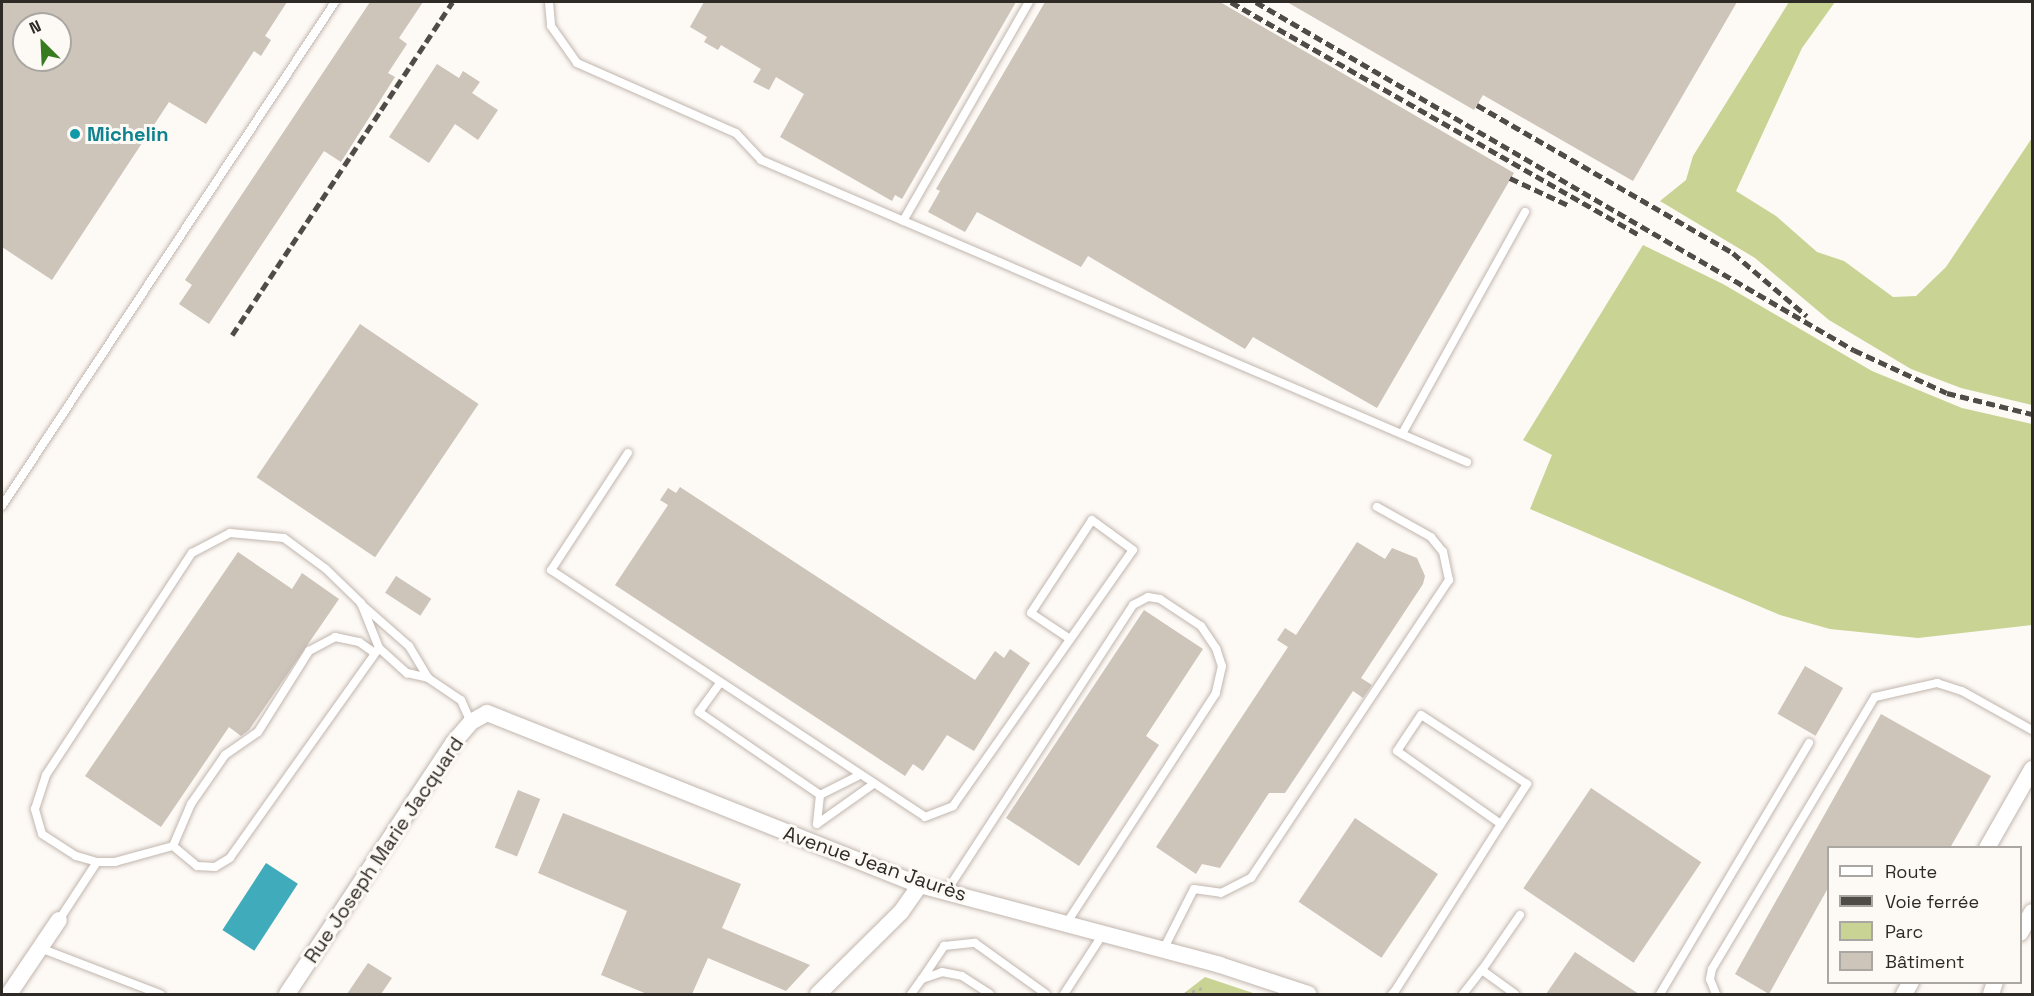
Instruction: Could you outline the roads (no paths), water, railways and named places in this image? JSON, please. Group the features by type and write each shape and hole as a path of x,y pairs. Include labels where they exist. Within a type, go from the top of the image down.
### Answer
{"street":[{"name":"Avenue Jean Jaurès","path":"487,713 920,885 1163,950 1308,994"},
{"name":"Rue Joseph Marie Jacquard","path":"287,994 471,722 487,713"},
{"path":"1989,846 2032,769"},
{"path":"818,994 901,912 920,885"},
{"path":"2022,930 2032,912"},
{"path":"9,994 59,920"}],"lane":[{"path":"2,506 335,2"},
{"path":"549,2 551,26 577,63 736,133 761,160 1467,462"},
{"path":"903,221 1029,2"},
{"path":"1402,434 1525,212"},
{"path":"628,453 551,570 858,776 925,817 953,806 1133,550 1092,520 1031,613 1070,639"},
{"path":"1163,950 1194,889 1221,892 1251,878 1449,580 1443,552 1431,537 1377,507"},
{"path":"173,846 115,862 97,862 76,856 42,834 37,795 192,553 230,533 284,538 326,569 409,646 428,678"},
{"path":"946,892 1133,605 1148,597 1160,599 1202,626 1216,648 1222,666 1216,693 1066,924"},
{"path":"361,603 377,650"},
{"path":"173,846 191,804 225,755 258,732 309,651 334,637 359,642 377,650 406,673 428,678 461,700 471,722"},
{"path":"173,846 197,866 215,867 230,858 377,650"},
{"path":"720,683 699,712 820,795"},
{"path":"1716,994 1710,979 1713,969 1875,697 1937,683 1962,691 2032,730"},
{"path":"1392,994 1502,824 1527,784 1422,715 1397,751 1502,824"},
{"path":"1660,994 1809,743"},
{"path":"820,795 858,776"},
{"path":"817,824 872,785"},
{"path":"810,843 817,824 820,795"},
{"path":"59,920 97,862"},
{"path":"1463,994 1520,915"},
{"path":"1064,994 1103,934"},
{"path":"911,994 944,946 975,943 1046,994"},
{"path":"40,948 160,994"},
{"path":"1482,970 1515,994"},
{"path":"922,979 942,972 962,976 990,994"}],"water":[{"path":"266,863 298,884 254,951 222,930"}],"railway":[{"path":"232,335 452,2"},
{"path":"1231,2 1640,235"},
{"path":"1256,2 1854,350 1947,393 2032,414"},
{"path":"1477,105 1733,253 1807,316"},
{"path":"1510,178 1568,205"}],"place":[{"name":"Michelin","path":"75,134"}]}
